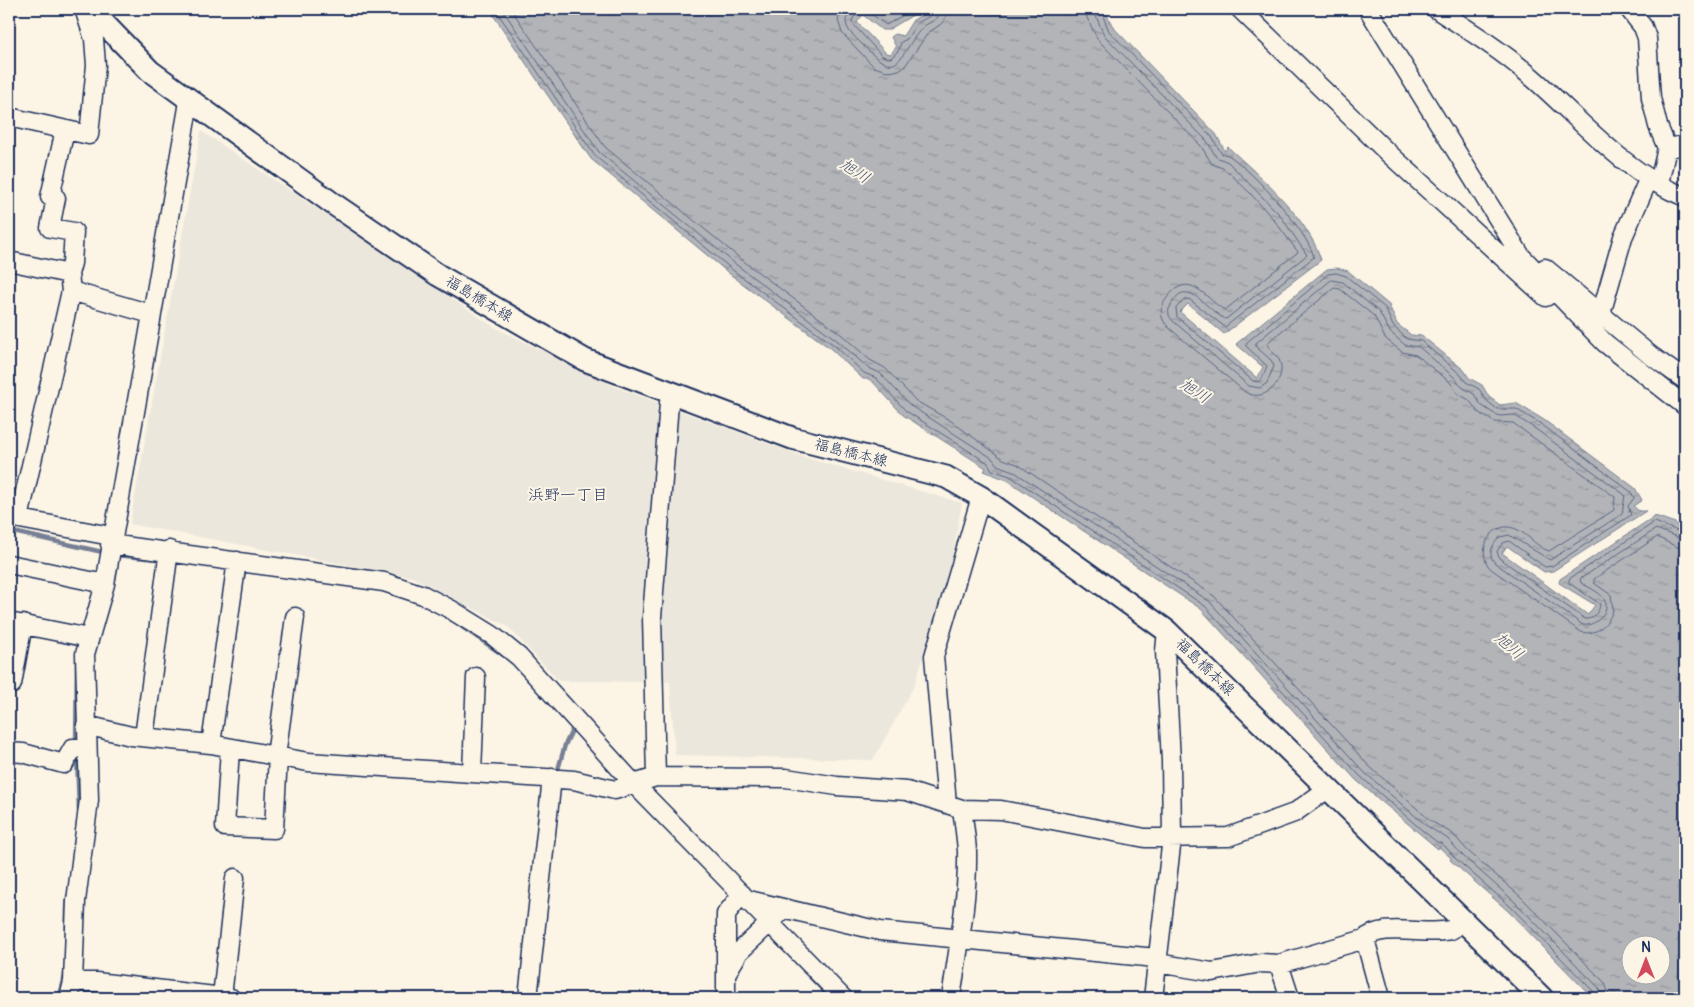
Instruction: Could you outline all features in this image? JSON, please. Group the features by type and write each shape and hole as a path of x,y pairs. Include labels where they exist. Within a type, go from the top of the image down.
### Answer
{"main road":[{"name":"福島橋本線","path":"90,9 150,71 189,102 438,275 585,360 792,438 946,477 981,497 1167,631 1329,788 1538,996"}],"street":[{"path":"9,117 89,135 96,65 94,39 84,9"},
{"path":"1240,9 1386,151 1558,309 1572,309"},
{"path":"1368,9 1521,256 1605,343 1685,406"},
{"path":"1436,9 1526,72 1623,160 1654,181 1685,197"},
{"path":"1601,314 1609,280 1623,237 1654,181 1667,148 1658,126 1651,98 1647,38 1643,27 1629,9"},
{"path":"189,102 110,546 83,637 86,725 80,748 89,800 76,901 71,990 96,982 226,998 235,878"},
{"path":"65,130 50,196 56,198 50,228 74,232 70,283 14,518 110,546 236,566 384,582 424,595 450,609 492,635 520,657 628,786 741,898 766,926 843,998"},
{"path":"1667,148 1685,145"},
{"path":"1510,239 1650,355 1685,380"},
{"path":"9,261 151,314"},
{"path":"656,777 652,617 670,391"},
{"path":"951,998 960,943 967,850 954,806 934,656 981,497"},
{"path":"144,737 168,556"},
{"path":"9,564 100,583"},
{"path":"211,744 236,566"},
{"path":"230,749 225,827 274,829 277,757 295,617"},
{"path":"11,673 16,623 83,637"},
{"path":"1153,998 1172,838 1171,762 1165,650 1167,631"},
{"path":"472,772 476,677"},
{"path":"86,725 144,737 211,744 308,762 574,780 615,790 656,777 786,778 837,786 907,791 954,806 1001,810 1145,838 1228,837 1294,813 1329,788"},
{"path":"9,752 23,753 64,764 80,748"},
{"path":"528,998 552,778"},
{"path":"741,898 783,910 880,931 960,943 1157,961 1212,972 1260,963 1279,964 1365,939 1368,935 1383,932 1450,930 1462,920"},
{"path":"726,998 726,914 741,898"},
{"path":"727,973 739,952 783,910"},
{"path":"1365,939 1381,998"},
{"path":"1279,964 1290,998"}],"shaded area":[{"path":"201,131 494,327 616,387 807,458 962,503 948,580 914,686 873,760 675,755 670,682 559,681 507,626 412,577 130,524"}],"water":[{"name":"旭川","path":"489,9 923,9 888,30 882,30 863,15 857,22 886,53 891,54 896,47 891,37 895,34 903,36 913,20 933,9 1104,9 1113,27 1216,134 1225,151 1228,147 1282,199 1305,228 1315,244 1321,260 1224,334 1188,304 1180,312 1257,378 1263,367 1236,344 1327,269 1337,268 1348,271 1389,305 1397,324 1411,335 1422,336 1464,370 1469,378 1482,385 1489,397 1500,405 1516,403 1544,420 1635,488 1642,500 1633,506 1639,511 1646,511 1553,571 1544,572 1507,546 1502,553 1588,615 1595,605 1559,583 1560,579 1655,516 1675,523 1685,530 1685,998 1593,998 1508,911 1450,860 1451,858 1356,780 1201,609 1007,480 984,471 986,468 903,415 873,382 869,379 863,379 831,349 731,275 591,159"}],"waterway":[{"path":"9,531 107,553"},
{"path":"115,555 157,559"},
{"path":"459,625 506,657"},
{"path":"76,745 77,660"},
{"path":"557,773 565,745 574,726"},
{"path":"77,755 79,812"},
{"path":"58,998 65,975 68,896"},
{"path":"804,971 831,998"}],"district":[{"name":"浜野一丁目","path":"568,495"}]}
